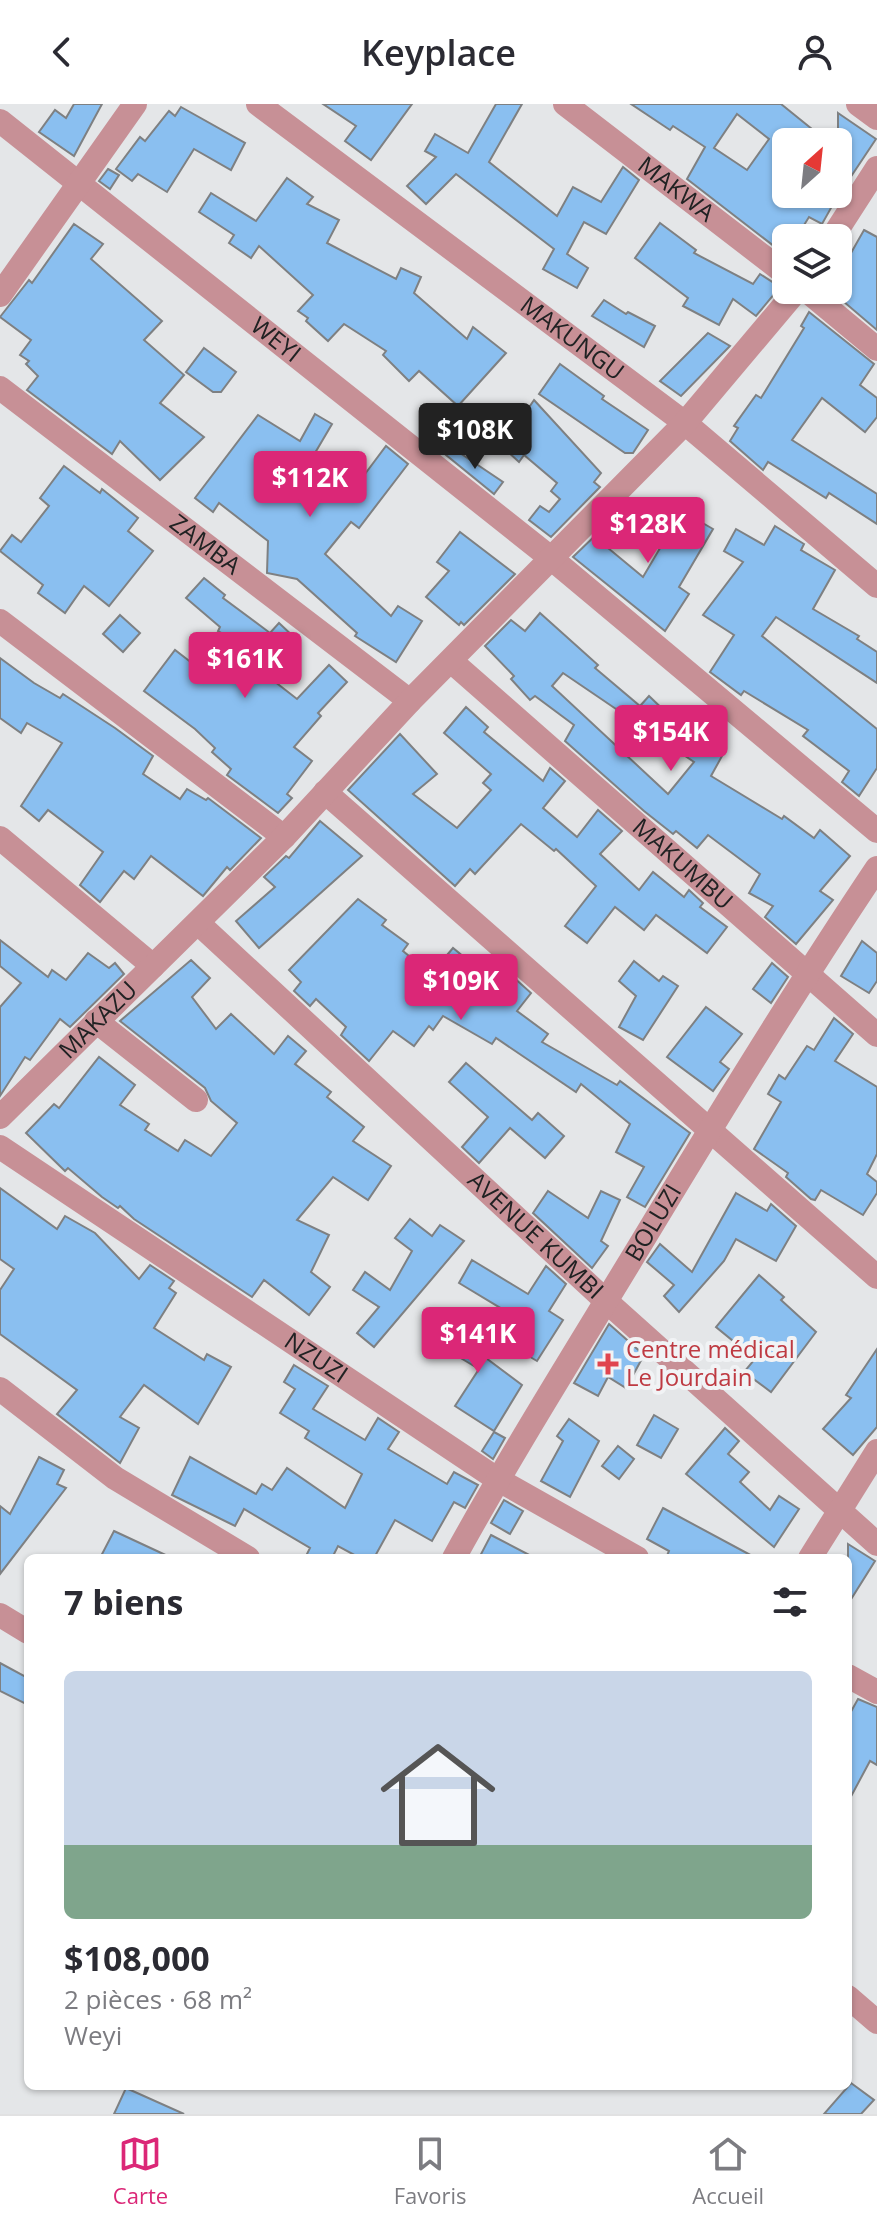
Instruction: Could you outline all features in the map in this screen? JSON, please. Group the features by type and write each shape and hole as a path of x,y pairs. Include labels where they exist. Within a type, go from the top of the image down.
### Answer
{"street":[{"path":"0,295 135,104"},
{"name":"MAKUNGU","path":"258,104 685,423 877,586"},
{"name":"MAKWA","path":"565,104 772,263"},
{"path":"858,104 877,118"},
{"name":"WEYI","path":"0,121 552,559 877,831"},
{"path":"841,224 877,168"},
{"name":"MAKAZU","path":"0,1117 8,1092 96,1021 284,837 410,701 685,423 785,304"},
{"path":"823,304 877,349"},
{"name":"ZAMBA","path":"0,388 410,701"},
{"path":"0,621 284,837"},
{"name":"MAKUMBU","path":"451,661 877,1035"},
{"path":"325,792 877,1277"},
{"path":"0,838 153,966"},
{"name":"BOLUZI","path":"456,1554 497,1479 709,1130 806,974 877,868"},
{"name":"AVENUE KUMBI","path":"198,923 606,1301 877,1544"},
{"path":"96,1021 196,1100"},
{"name":"NZUZI","path":"0,1147 497,1479 630,1554"},
{"path":"0,1389 115,1478 241,1554"},
{"path":"813,1554 877,1451"},
{"path":"0,1615 24,1630"},
{"path":"852,1678 877,1692"},
{"path":"852,2000 877,2022"}],"building":[{"path":"74,104 102,104 74,156 39,132 55,110 66,118"},
{"path":"323,104 412,104 371,160 345,141 356,126"},
{"path":"496,104 522,104 489,162 557,216 573,187 601,202 623,167 639,180 606,234 584,222 567,254 588,268 577,288 543,269 554,249 456,174 426,204 407,186 436,157 425,151 435,134 468,153"},
{"path":"631,104 781,104 811,128 772,128 772,208 831,208 822,224 809,217 805,224 772,224 772,245 687,179 705,147 673,126 670,130","holes":["737,114 769,139 747,170 714,148"]},
{"path":"181,107 245,143 231,170 194,149 167,192 138,174 132,181 116,169 140,137 145,141 169,111 175,116"},
{"path":"838,113 876,139 852,175 852,128 838,128"},
{"path":"108,169 119,175 110,189 99,181"},
{"path":"287,178 313,197 307,204 339,220 327,243 396,279 401,268 421,277 414,293 467,339 473,327 506,353 458,406 419,371 409,381 383,355 386,351 344,324 328,341 298,311 313,295 259,246 251,258 229,243 234,235 199,212 211,193 256,221"},
{"path":"660,223 696,250 694,253 753,284 760,274 772,282 772,297 756,316 733,299 719,325 683,306 688,298 635,258"},
{"path":"74,224 103,244 91,259 162,321 144,340 184,375 160,403 204,437 160,480 120,441 112,454 27,390 38,376 26,364 29,361 20,355 31,340 0,317 29,280 32,283"},
{"path":"864,230 877,237 877,330 846,304 852,304 852,251"},
{"path":"604,300 626,314 628,312 655,326 644,347 592,316"},
{"path":"809,312 874,364 860,385 877,398 877,417 865,432 822,398 792,440 877,494 877,524 829,493 826,498 768,462 763,470 730,441 738,428 734,426 756,395 761,398 804,328 801,326"},
{"path":"708,333 730,346 681,396 660,381"},
{"path":"204,348 236,372 221,392 213,392 186,372"},
{"path":"560,364 604,396 602,399 648,430 633,453 625,453 539,394"},
{"path":"534,400 601,473 594,482 600,487 551,537 529,520 540,506 549,512 560,499 551,491 557,483 524,455 519,462 484,430 500,408 519,422"},
{"path":"315,414 332,424 315,453 359,482 386,446 408,464 359,528 351,522 325,554 391,616 398,606 422,621 396,662 355,636 357,633 297,579 267,573 268,541 219,503 213,512 195,498 258,415 300,441"},
{"path":"451,447 503,482 494,494 446,455"},
{"path":"64,466 100,493 102,489 138,518 128,531 153,551 109,606 84,586 65,613 38,593 43,585 0,551 12,535 21,542 49,506 40,498"},
{"path":"629,503 642,517 608,548 643,577 682,511 713,529 679,587 689,594 665,631 573,557"},
{"path":"775,526 804,544 801,550 835,570 813,609 859,636 857,639 877,652 877,683 776,617 762,636 877,729 877,768 859,796 842,782 849,771 803,736 808,730 744,691 741,695 710,672 734,635 703,615 743,562 724,551 736,529 764,545"},
{"path":"460,532 515,574 464,625 461,622 459,625 426,597 449,571 437,562"},
{"path":"204,578 225,595 223,598 270,633 279,623 296,639 265,674 297,699 329,665 347,682 318,713 321,716 294,747 312,761 287,794 292,798 278,813 227,775 231,769 212,752 215,748 195,729 144,691 175,650 197,667 225,635 186,598"},
{"path":"540,613 598,665 595,668 640,706 649,696 672,718 674,714 703,733 696,743 722,756 711,776 782,819 784,816 814,838 820,830 850,856 820,891 833,900 796,944 765,917 773,906 749,893 760,874 708,835 697,848 644,811 565,741 574,725 535,696 530,700 511,679 514,676 485,646 511,620 525,631","holes":["563,673 694,762 668,794 552,686"]},
{"path":"120,615 140,633 123,652 103,634"},
{"path":"0,658 60,698 63,694 153,756 143,774 180,799 187,789 206,800 208,798 261,838 230,870 227,867 203,896 151,856 134,879 124,871 100,902 80,885 103,852 48,810 39,821 21,806 62,743 27,723 21,733 0,718"},
{"path":"466,707 488,727 484,732 543,781 550,768 565,781 543,808 577,837 598,810 622,831 600,854 639,890 653,872 684,897 689,890 703,903 700,907 727,927 707,953 656,915 644,930 615,907 587,943 565,926 596,886 556,849 554,851 521,824 475,874 470,869 455,886 348,790 400,734 437,774 413,794 457,828 491,790 483,783 491,774 444,733"},
{"path":"320,821 362,856 259,948 236,921 275,887 264,877 286,856 289,858"},
{"path":"358,899 386,920 382,925 408,944 403,951 431,974 453,948 493,981 503,968 531,993 517,1011 548,1034 542,1042 617,1085 620,1081 690,1133 645,1207 627,1197 644,1167 616,1152 630,1124 581,1084 576,1092 496,1038 492,1044 443,1016 433,1030 429,1026 414,1046 393,1031 369,1061 341,1035 346,1027 316,999 310,1006 294,991 301,982 289,970"},
{"path":"0,940 48,977 52,970 66,980 88,953 109,968 115,963 124,974 70,1027 60,1019 30,1060 25,1057 0,1096 0,1007 21,983 0,966"},
{"path":"862,941 877,953 877,981 869,993 841,976"},
{"path":"191,960 210,978 192,997 216,1029 231,1014 274,1054 288,1036 306,1051 295,1064 331,1092 327,1097 364,1127 353,1141 391,1166 368,1200 333,1177 297,1220 329,1235 311,1272 330,1287 309,1315 264,1280 252,1297 134,1219 120,1206 118,1208 102,1197 68,1168 65,1171 26,1133 54,1104 59,1108 99,1057 135,1085 120,1105 149,1124 145,1130 178,1151 185,1140 211,1156 237,1123 211,1101 205,1088 120,1021"},
{"path":"634,961 659,981 663,976 678,986 643,1040 619,1027 636,996 619,981"},
{"path":"772,963 788,977 771,1003 753,989"},
{"path":"706,1007 742,1034 720,1062 729,1069 713,1091 667,1057"},
{"path":"834,1018 853,1034 835,1061 877,1087 877,1154 867,1174 877,1182 877,1193 863,1215 821,1190 815,1200 811,1199 786,1177 788,1173 754,1149 781,1102 768,1094 779,1075 785,1079 807,1046 814,1050"},
{"path":"466,1063 532,1120 538,1113 564,1136 545,1158 510,1128 479,1163 462,1147 488,1117 449,1082"},
{"path":"0,1188 57,1229 65,1216 95,1233 139,1279 150,1265 174,1281 169,1288 176,1293 154,1328 204,1360 207,1354 231,1367 198,1424 144,1385 120,1417 139,1428 120,1463 57,1414 77,1390 0,1334 0,1290 14,1269 0,1259"},
{"path":"548,1191 588,1218 601,1191 620,1200 601,1241 608,1246 592,1268 533,1213"},
{"path":"736,1193 767,1211 771,1204 796,1226 776,1261 736,1239 724,1261 679,1312 664,1296 674,1285 647,1262 660,1244 692,1272"},
{"path":"410,1219 432,1236 440,1225 464,1241 374,1347 357,1333 379,1307 353,1290 365,1272 390,1290 412,1251 395,1238"},
{"path":"472,1260 528,1294 546,1266 566,1284 549,1311 563,1320 537,1361 498,1338 512,1315 459,1283"},
{"path":"759,1275 816,1332 771,1392 744,1372 755,1359 716,1327"},
{"path":"439,1316 493,1348 486,1358 522,1385 494,1431 455,1406 479,1369 427,1338"},
{"name":"Centre médical Le Jourdain","path":"609,1324 644,1355 626,1388 608,1377 598,1396 574,1383"},
{"path":"877,1349 877,1427 853,1455 823,1429 851,1398 846,1395"},
{"path":"294,1365 328,1386 313,1409 365,1440 378,1418 399,1432 388,1449 447,1484 454,1472 478,1485 465,1508 454,1502 432,1541 395,1520 376,1554 353,1554 338,1546 334,1554 307,1554 310,1548 244,1509 235,1526 172,1495 190,1457 256,1494 262,1484 272,1490 287,1468 345,1508 362,1474 305,1438 309,1431 280,1413 295,1389 284,1382"},
{"path":"654,1415 678,1429 661,1458 637,1445"},
{"path":"569,1419 599,1441 570,1497 541,1481 563,1441 557,1436"},
{"path":"725,1428 739,1441 728,1454 749,1472 740,1482 770,1510 779,1496 799,1509 774,1547 686,1474"},
{"path":"494,1432 505,1438 493,1459 482,1451"},
{"path":"618,1446 634,1459 619,1479 602,1466"},
{"path":"39,1457 64,1470 57,1484 66,1488 0,1574 0,1506 10,1514"},
{"path":"504,1500 523,1511 510,1534 491,1523"},
{"path":"663,1508 749,1554 668,1554 669,1551 647,1539"},
{"path":"114,1531 163,1554 102,1554"},
{"path":"491,1535 527,1554 481,1554"},
{"path":"848,1544 875,1561 852,1598 852,1554 848,1554"},
{"path":"0,1663 24,1676 24,1703 0,1691"},
{"path":"858,1699 877,1707 877,1765 870,1761 852,1795 852,1710"},
{"path":"852,2084 874,2100 861,2114 824,2114 845,2090 852,2090"},
{"path":"125,2090 130,2090 184,2114 114,2114"}],"place":[{"name":"Centre médical Le Jourdain","path":"608,1364"}]}
